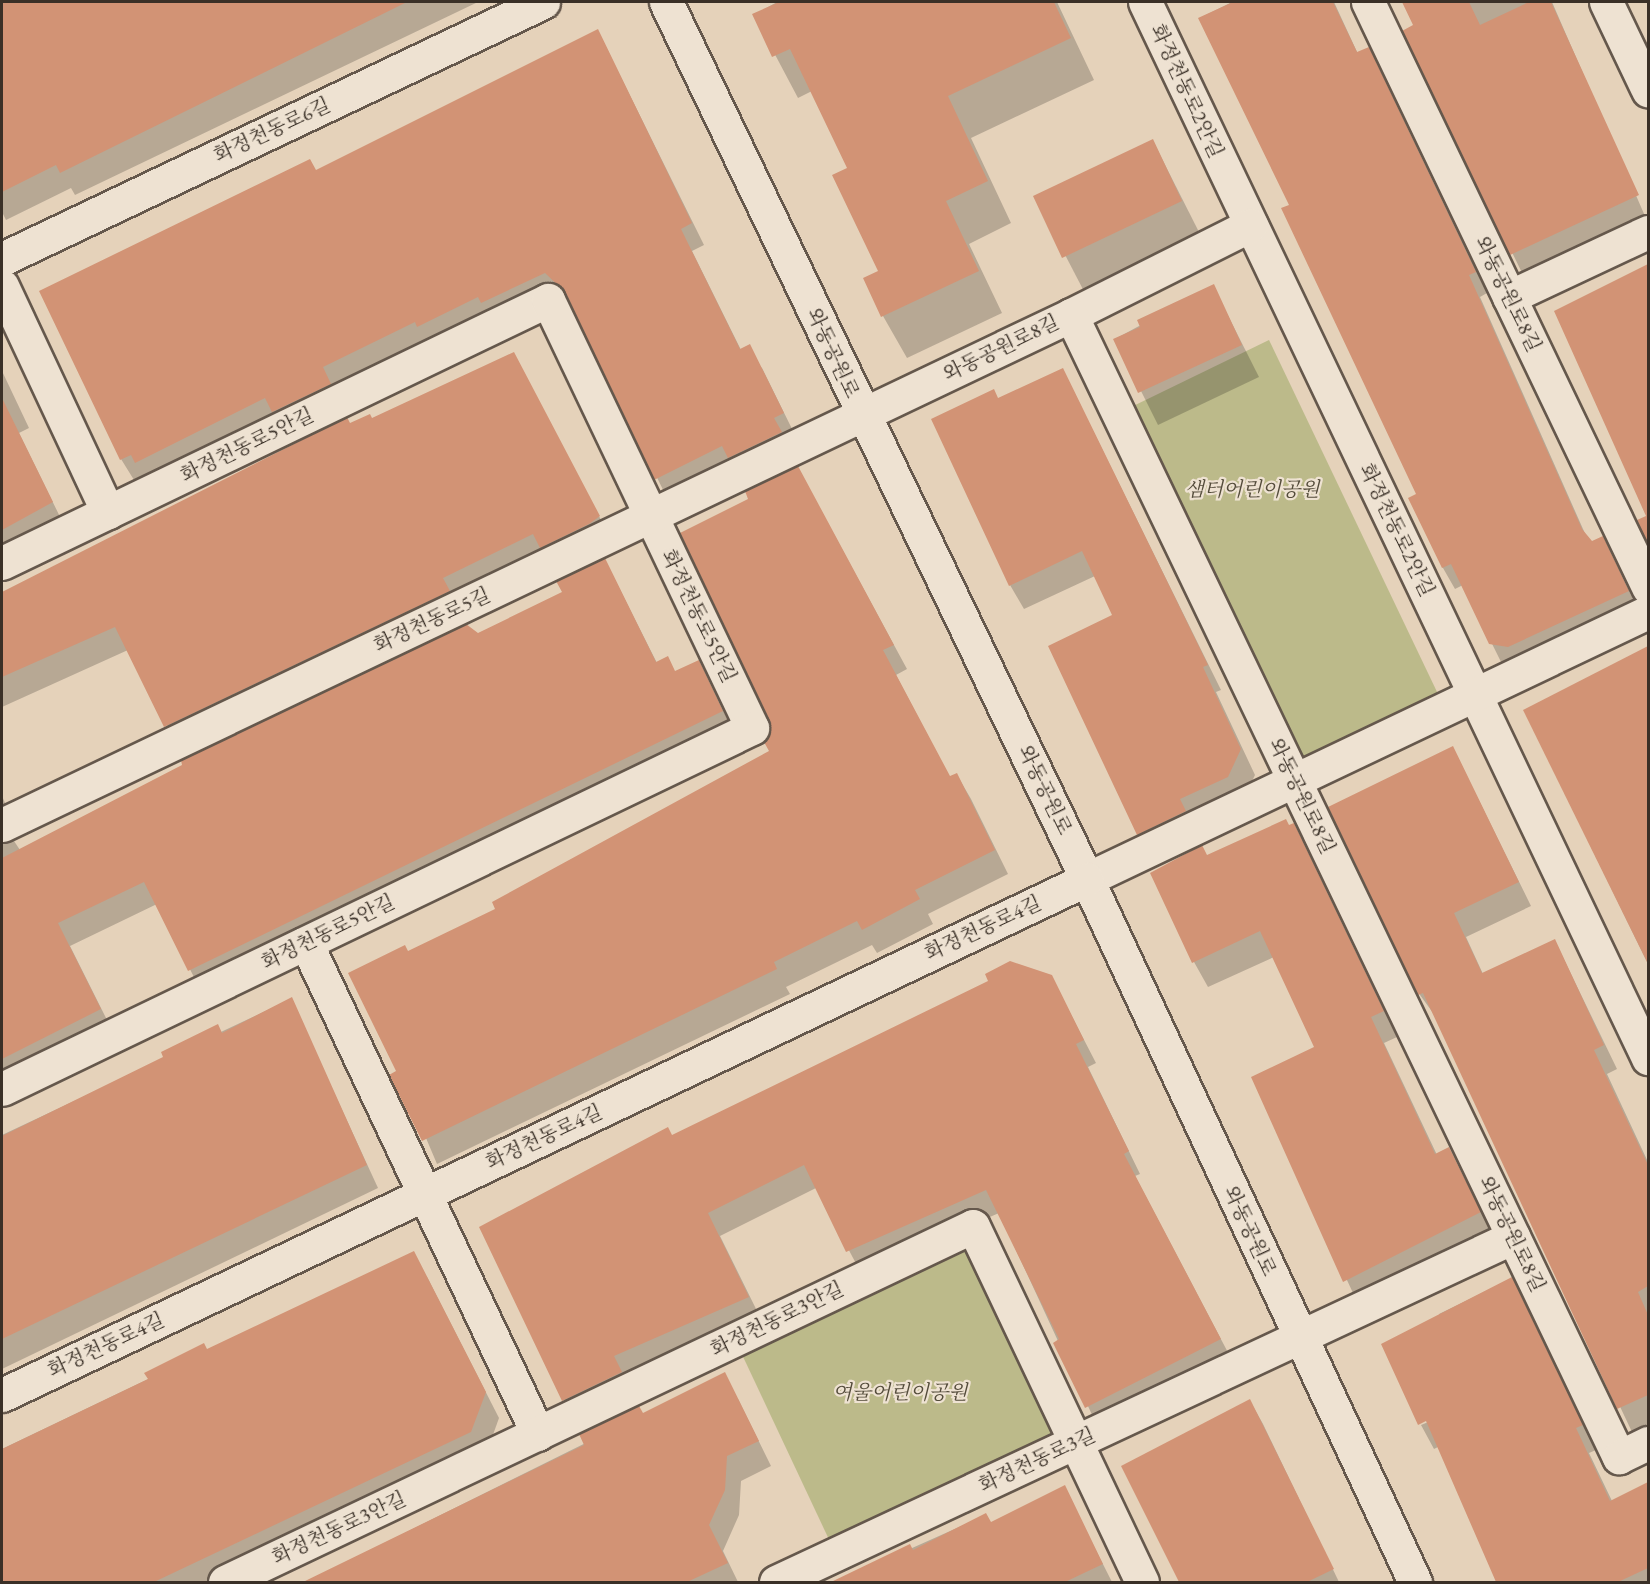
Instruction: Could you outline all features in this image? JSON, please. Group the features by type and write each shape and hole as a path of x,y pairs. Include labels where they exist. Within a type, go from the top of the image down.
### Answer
{"street":[{"name":"화정천동로6길","path":"2,259 543,2"},
{"name":"와동공원로","path":"666,2 862,415 1088,879 1299,1338 1415,1582"},
{"name":"와동공원로8길","path":"1368,2 1648,587"},
{"path":"1606,2 1648,90"},
{"name":"화정천동로2안길","path":"1153,4 1251,225 1648,1058"},
{"path":"1071,315 1251,225"},
{"path":"1509,297 1648,232"},
{"path":"2,286 108,512"},
{"name":"화정천동로5안길","path":"2,563 548,300 752,728 2,1089"},
{"name":"와동공원로8길","path":"862,415 1071,315 1619,1457 1648,1443"},
{"name":"화정천동로5길","path":"2,825 862,415"},
{"name":"화정천동로4길","path":"2,1395 1648,612"},
{"path":"306,943 537,1434"},
{"name":"화정천동로3안길","path":"225,1582 972,1226 1142,1582"},
{"name":"화정천동로3길","path":"776,1582 1513,1237"}],"green space":[{"name":"샘터어린이공원","path":"1269,340 1438,694 1295,764 1125,410"},
{"name":"여울어린이공원","path":"968,1237 1063,1439 833,1548 738,1346"}],"building":[{"path":"2,2 407,2 60,173 56,165 2,192"},
{"path":"779,2 1054,2 1071,38 948,96 988,181 946,201 979,271 881,317 863,278 878,271 832,175 847,168 790,49 772,57 752,14"},
{"path":"1233,2 1333,2 1357,52 1369,47 1476,272 1469,275 1582,529 1592,541 1603,536 1629,591 1508,647 1489,644 1451,564 1442,568 1408,498 1416,494 1281,208 1289,205 1198,18"},
{"path":"1402,2 1469,2 1480,25 1529,2 1551,2 1639,195 1510,255 1402,31 1413,25"},
{"path":"598,29 692,223 681,229 740,349 750,344 784,413 774,418 782,432 728,458 722,446 654,480 565,292 545,273 481,303 478,297 417,327 415,322 323,367 331,384 272,412 265,398 135,463 131,455 120,460 39,291 310,159 316,170"},
{"path":"1153,139 1182,201 1062,258 1033,196"},
{"path":"1648,264 1648,545 1637,520 1646,516 1554,311"},
{"path":"1214,284 1242,345 1138,393 1113,339 1140,327 1137,320"},
{"path":"514,352 600,516 589,524 540,548 533,534 443,578 450,591 164,727 115,627 2,677 2,592 347,417 350,423 370,414 372,418"},
{"path":"1063,368 1208,665 1203,667 1241,749 1228,777 1180,799 1186,811 1137,835 1048,646 1112,615 1082,551 1009,586 931,419 994,389 998,398"},
{"path":"2,398 53,502 2,530"},
{"path":"798,466 894,645 883,650 950,776 957,773 995,850 915,890 920,899 862,930 857,921 774,962 777,969 422,1141 389,1075 396,1071 348,973 405,945 408,951 495,909 492,902 769,751 764,742 769,720 680,533 748,499 745,491"},
{"path":"605,558 656,662 668,656 675,671 699,660 723,711 188,971 144,882 58,923 101,1009 2,1059 2,858 182,765 181,760 466,624 478,633 562,592 556,581"},
{"path":"1648,646 1648,964 1523,710"},
{"path":"1453,746 1519,882 1454,913 1482,973 1555,939 1604,1045 1594,1050 1648,1165 1648,1286 1638,1292 1648,1315 1648,1395 1617,1409 1423,993 1418,995 1328,807"},
{"path":"1286,819 1289,825 1294,823 1384,1011 1371,1017 1435,1154 1449,1147 1481,1212 1343,1282 1251,1077 1314,1047 1260,931 1192,963 1150,873 1202,845 1207,855"},
{"path":"1010,961 1052,975 1084,1040 1076,1044 1129,1151 1124,1154 1221,1339 1085,1408 1053,1343 1059,1339 986,1190 846,1252 804,1165 708,1213 749,1297 614,1356 622,1372 562,1401 479,1227 668,1127 672,1135 988,981 985,974"},
{"path":"292,997 367,1165 2,1339 2,1136 163,1057 161,1052 218,1024 222,1033"},
{"path":"414,1251 486,1392 471,1432 154,1582 2,1582 2,1449 148,1379 144,1373 204,1343 207,1349"},
{"path":"1512,1277 1583,1425 1576,1428 1610,1501 1648,1482 1648,1568 1618,1582 1496,1582 1426,1421 1418,1425 1381,1344"},
{"path":"725,1372 759,1441 727,1456 725,1490 709,1525 728,1563 687,1582 303,1582 584,1445 579,1434 639,1406 643,1413"},
{"path":"1250,1399 1334,1569 1307,1582 1179,1582 1121,1466"},
{"path":"1065,1485 1103,1564 1065,1582 831,1582 910,1544 913,1550 986,1513 991,1522"}]}
